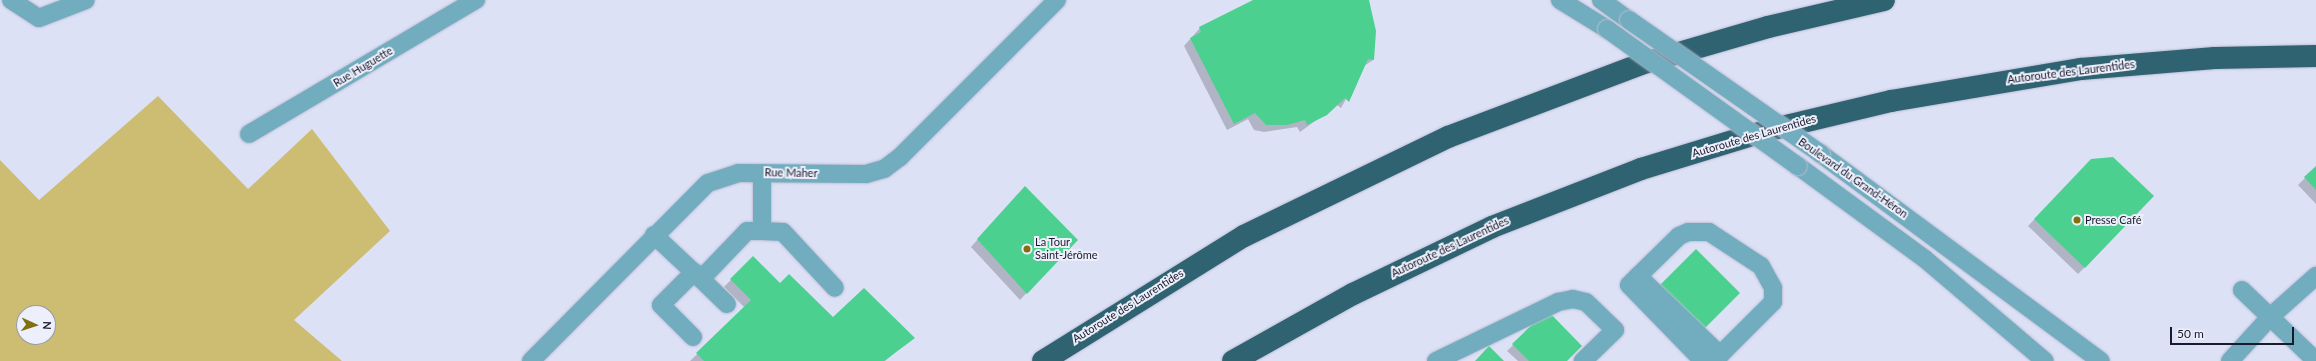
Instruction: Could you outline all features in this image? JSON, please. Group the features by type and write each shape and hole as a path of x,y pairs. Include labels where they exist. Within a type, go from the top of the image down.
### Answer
{"highway":[{"name":"Autoroute des Laurentides","path":"1043,361 1237,239 1448,137 1641,64 1768,27 1884,0"},
{"name":"Autoroute des Laurentides","path":"1233,361 1359,290 1492,227 1641,169 1742,137 1891,101 2081,69 2215,58 2316,56"}],"street":[{"path":"11,0 39,18 86,0"},
{"name":"Rue Huguette","path":"250,134 476,0"},
{"name":"Rue Maher","path":"531,361 654,236 712,180 732,174 866,174 887,167 1057,0"},
{"name":"Boulevard du Grand-Héron","path":"1560,0 1607,29 1920,254 2045,361"},
{"name":"Boulevard du Grand-Héron","path":"1601,0 1821,154 2101,361"},
{"path":"762,173 762,231"},
{"path":"693,337 661,305 747,231 782,232 835,288"},
{"path":"1688,232 1709,232 1761,266 1769,275 1773,302 1712,359 1638,276 1679,236 1688,232"},
{"path":"654,236 727,304"},
{"path":"2230,361 2270,317 2316,276"},
{"path":"2242,290 2316,361"},
{"path":"1436,361 1558,302 1573,299 1586,302 1615,330 1583,361"}],"shaded area":[{"path":"158,96 248,189 312,129 390,231 294,320 342,361 0,361 0,160 39,200"}],"building":[{"path":"1253,0 1369,0 1376,31 1374,60 1368,59 1349,102 1345,98 1327,115 1307,125 1305,120 1287,125 1266,125 1255,113 1234,124 1190,38 1201,32 1199,27"},
{"path":"2113,157 2154,196 2085,268 2034,219 2091,159"},
{"path":"2316,166 2316,190 2304,177"},
{"name":"La Tour Saint-Jérôme","path":"1025,186 1078,240 1027,294 977,239"},
{"path":"1696,249 1740,293 1699,334 1655,290"},
{"path":"753,256 780,283 789,274 833,317 864,288 915,338 884,361 704,361 696,353 751,300 730,279"},
{"path":"1547,310 1582,346 1567,361 1529,361 1512,344"},
{"path":"1489,346 1504,361 1475,361"}],"place":[{"name":"Presse Café","path":"2077,220"},
{"name":"La Tour Saint-Jérôme","path":"1027,249"}]}
